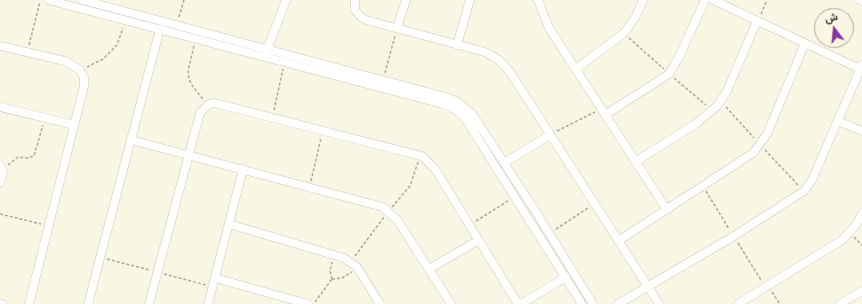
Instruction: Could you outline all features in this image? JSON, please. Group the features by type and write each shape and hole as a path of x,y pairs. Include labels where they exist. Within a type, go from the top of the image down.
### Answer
{"street":[{"path":"48,0 121,16 176,25 446,97 458,102 472,114 550,234 593,304"},
{"path":"82,0 160,30 444,104 456,110 465,118 582,304"},
{"path":"267,50 285,0"},
{"path":"355,0 356,10 360,16 397,28 484,52 499,60 510,72 659,304"},
{"path":"397,28 406,0"},
{"path":"457,45 470,0"},
{"path":"538,0 549,28 667,210"},
{"path":"576,69 624,33 636,16 643,0"},
{"path":"603,112 668,74 675,65 705,0"},
{"path":"618,304 648,288 734,236 804,191 812,180 861,67 805,43 713,0"},
{"path":"635,162 697,123 717,106 727,91 757,21"},
{"path":"88,304 160,30"},
{"path":"618,241 745,160 760,145 773,122 805,43"},
{"path":"0,46 66,61 80,70 84,78 84,86 29,304"},
{"path":"149,304 200,113 209,104 222,104 272,116 422,156 431,164 520,304 566,277"},
{"path":"0,107 74,125"},
{"path":"838,121 862,131"},
{"path":"504,163 550,135"},
{"path":"131,140 376,204 389,211 398,221 452,304"},
{"path":"0,183 1,169"},
{"path":"208,304 243,169"},
{"path":"526,215 534,209"},
{"path":"738,304 834,246 850,233 862,214"},
{"path":"229,224 337,255 351,262 357,267 380,304"},
{"path":"429,269 479,240"},
{"path":"215,278 308,304"},
{"path":"840,304 862,291"}],"path":[{"path":"27,53 41,0"},
{"path":"176,25 184,0"},
{"path":"757,21 767,0"},
{"path":"80,70 103,59 117,44 121,16"},
{"path":"383,80 397,28"},
{"path":"195,38 188,70 189,79 193,87 209,104"},
{"path":"272,116 285,62"},
{"path":"550,135 603,112"},
{"path":"1,169 15,158 31,158 34,156 45,118"},
{"path":"309,186 323,130"},
{"path":"469,225 515,196"},
{"path":"550,234 594,204"},
{"path":"0,214 49,226"},
{"path":"850,233 862,245"},
{"path":"313,304 332,279 330,266 337,255"},
{"path":"332,279 342,278 357,267"},
{"path":"768,286 780,304"}]}
